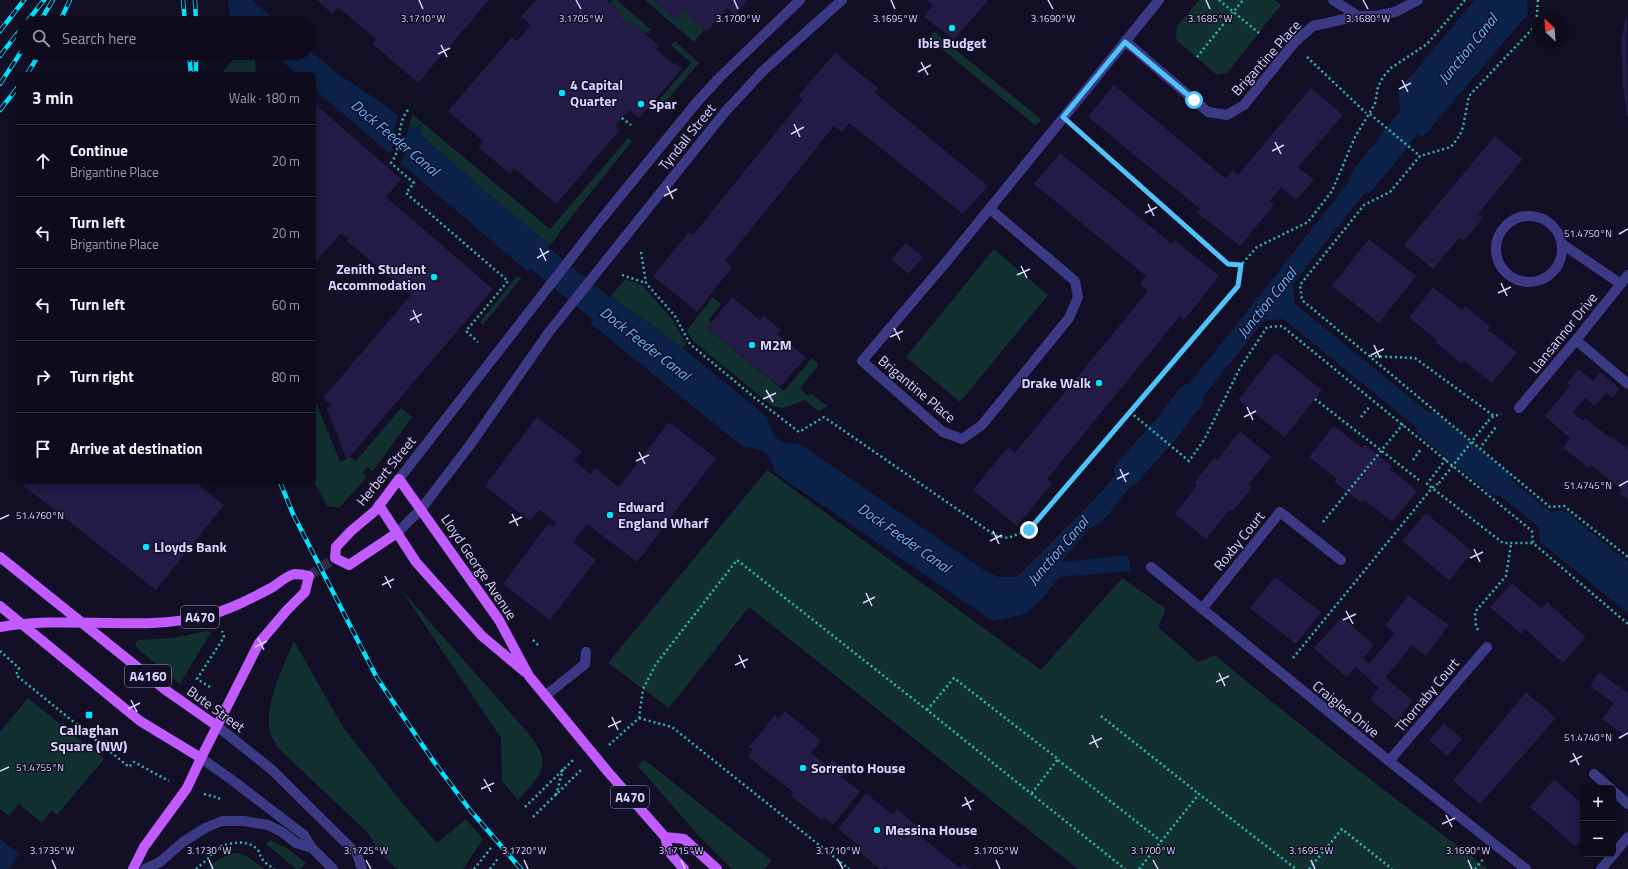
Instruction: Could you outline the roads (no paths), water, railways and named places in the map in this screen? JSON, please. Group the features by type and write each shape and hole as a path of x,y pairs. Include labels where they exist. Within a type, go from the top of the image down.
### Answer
{"main road":[{"name":"Herbert Street","path":"397,533 349,565 335,558 336,547 357,525 375,511 399,479"},
{"name":"Lloyd George Avenue","path":"399,479 499,620 529,676 608,772 665,837 669,852 684,869"},
{"name":"Lloyd George Avenue","path":"379,505 416,562 482,636 529,676"},
{"name":"Bute Street","path":"0,556 167,692 217,726"},
{"name":"A470","path":"21,623 152,623 205,616 224,611 294,574 310,576 305,592 283,614 259,643 217,726"},
{"name":"A4160","path":"0,606 140,721 201,758"},
{"path":"0,626 21,623"},
{"path":"133,869 144,847 187,788 217,726"},
{"path":"665,837 684,839 717,869"}],"street":[{"name":"Tyndall Street","path":"547,288 697,102 720,77 800,0"},
{"name":"Tyndall Street","path":"569,306 598,268 725,112 764,70 842,0"},
{"name":"Brigantine Place","path":"990,208 1075,281 1078,297 1069,318 982,425 962,439 943,432 862,361 990,208 1158,0"},
{"path":"1333,0 1358,16"},
{"name":"Brigantine Place","path":"1125,42 1208,112 1227,115 1244,105 1294,43 1313,26 1358,16 1375,16 1395,12 1418,0"},
{"path":"1562,244 1562,255 1552,273 1543,279 1533,282 1513,278 1505,271 1499,262 1496,252 1497,241 1502,230 1510,222 1520,217 1531,216 1542,218 1552,224 1559,233 1562,244 1620,284"},
{"name":"Llansannor Drive","path":"1519,408 1628,276"},
{"name":"Herbert Street","path":"399,479 547,288"},
{"name":"Herbert Street","path":"397,533 421,510 470,445 529,359 569,306"},
{"path":"1576,340 1628,384"},
{"name":"Roxby Court","path":"1202,610 1280,512 1341,560"},
{"name":"Craiglee Drive","path":"1151,568 1389,761 1526,869"},
{"name":"Thornaby Court","path":"1389,761 1486,647"},
{"path":"545,696 585,664 586,652"},
{"name":"Bute Street","path":"217,726 277,774 357,854 362,869"},
{"path":"201,758 304,835 312,848 333,869"},
{"path":"1594,774 1607,785"},
{"path":"1616,794 1628,804"},
{"path":"144,869 160,862 183,842 205,828 222,821 250,822 268,825 282,832 296,843 312,848"},
{"path":"1601,869 1628,837"}],"water":[{"path":"208,0 252,0 271,16 227,16"},
{"path":"1475,0 1527,0 1528,14 1423,137 1416,132 1413,133 1397,119 1401,114 1398,91"},
{"path":"316,55 335,72 379,101 414,128 418,124 422,125 420,134 482,189 550,245 528,272 316,91 316,72 295,72 280,60 316,60"},
{"path":"1380,142 1395,154 1293,284 1295,304 1465,442 1453,457 1283,319 1264,321 1173,434 1158,423 1290,257"},
{"path":"611,296 683,348 767,417 771,430 781,441 792,444 800,444 984,570 998,577 1017,577 1096,498 1147,437 1161,449 1102,522 1090,528 1061,562 1128,555 1131,571 1059,577 1042,600 1025,614 993,621 775,473 771,460 765,452 743,447 590,323"},
{"path":"1474,450 1551,512 1564,510 1628,562 1628,613 1540,542 1539,527 1462,465"},
{"path":"0,839 20,854 8,869 0,869"}],"waterway":[{"name":"Junction Canal","path":"1364,179 1430,96"},
{"name":"Dock Feeder Canal","path":"510,234 630,332"},
{"name":"Junction Canal","path":"1128,472 1166,429 1190,398"},
{"path":"1430,426 1498,482"}],"tunnel":[{"path":"309,576 335,558"}],"railway":[{"path":"0,31 24,0"},
{"path":"31,16 44,0"},
{"path":"43,16 53,0"},
{"path":"62,16 70,0"},
{"path":"183,0 184,16"},
{"path":"195,0 196,16"},
{"path":"0,56 16,35"},
{"path":"0,84 16,60"},
{"path":"28,72 36,60"},
{"path":"190,60 191,72"},
{"path":"196,60 196,72"},
{"path":"0,110 16,90"},
{"path":"281,484 293,514 377,678 434,762 470,810 521,869"}],"place":[{"name":"Ibis Budget","path":"952,28"},
{"name":"4 Capital Quarter","path":"562,93"},
{"name":"Spar","path":"641,104"},
{"name":"Zenith Student Accommodation","path":"434,277"},
{"name":"M2M","path":"752,345"},
{"name":"Drake Walk","path":"1099,383"},
{"name":"Edward England Wharf","path":"610,515"},
{"name":"Lloyds Bank","path":"146,547"},
{"name":"Callaghan Square (NW)","path":"89,715"},
{"name":"Sorrento House","path":"803,768"},
{"name":"Messina House","path":"877,830"}]}
